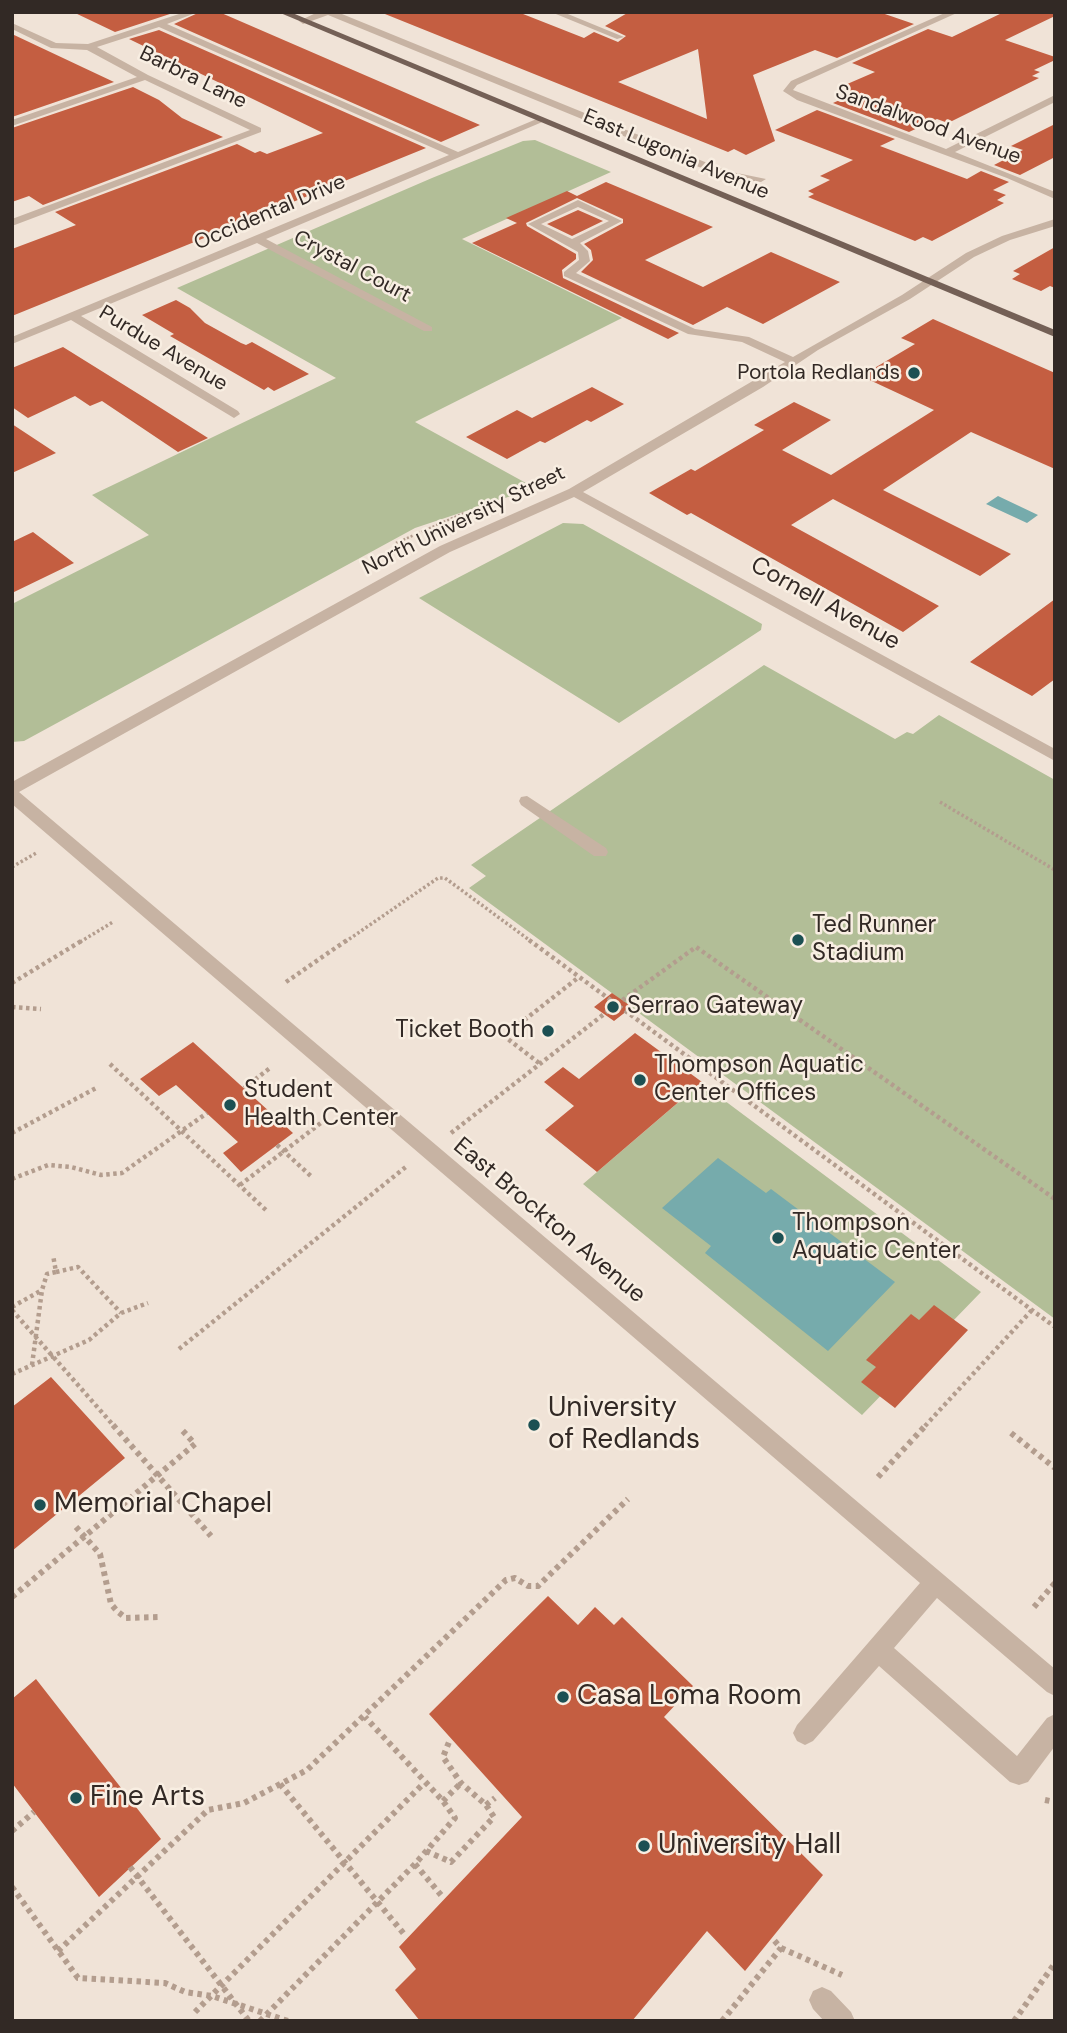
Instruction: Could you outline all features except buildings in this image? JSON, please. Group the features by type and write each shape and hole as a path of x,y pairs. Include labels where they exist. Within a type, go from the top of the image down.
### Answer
{"main road":[{"name":"East Lugonia Avenue","path":"282,12 1055,334"}],"street":[{"name":"Barbra Lane","path":"89,47 194,12"},
{"path":"303,21 328,12 725,174 761,179"},
{"path":"555,12 620,37"},
{"name":"Sandalwood Avenue","path":"954,12 794,83 788,91 800,98 947,152 1055,196"},
{"path":"160,24 457,155"},
{"path":"12,26 54,46 89,47"},
{"name":"Barbra Lane","path":"12,223 258,130 145,77 89,47"},
{"path":"12,123 145,77"},
{"path":"947,152 1055,97"},
{"name":"Occidental Drive","path":"12,341 542,120"},
{"path":"572,243 617,221 578,203 533,224 583,251 585,261 568,274 692,332 745,339 792,361"},
{"name":"North University Street","path":"12,789 445,549 575,492 760,384 792,361 970,255 1006,238 1055,222"},
{"name":"Crystal Court","path":"258,239 428,329"},
{"name":"Purdue Avenue","path":"72,316 234,414"},
{"name":"Cornell Avenue","path":"575,492 1055,756"},
{"name":"East Brockton Avenue","path":"12,795 1055,1684"},
{"path":"527,801 600,852"},
{"path":"806,1733 936,1582"},
{"path":"878,1650 1019,1773 1055,1726"},
{"path":"822,2000 842,2021"}],"path":[{"path":"940,802 1055,870"},
{"path":"12,867 38,852"},
{"path":"286,982 438,878 445,878 1055,1327"},
{"path":"12,983 113,922"},
{"path":"451,1133 539,1063 696,947 1055,1199"},
{"path":"539,1063 504,1036 579,977"},
{"path":"12,1007 41,1009"},
{"path":"110,1064 268,1212"},
{"path":"244,1088 270,1068"},
{"path":"12,1133 98,1087"},
{"path":"12,1179 48,1165 71,1167 101,1175 122,1172 207,1114"},
{"path":"240,1185 327,1119"},
{"path":"277,1145 313,1178"},
{"path":"179,1349 407,1166"},
{"path":"53,1255 56,1272"},
{"path":"32,1366 42,1290 47,1274 78,1266 121,1313"},
{"path":"42,1290 12,1308 211,1536"},
{"path":"12,1374 89,1340 121,1313 148,1303"},
{"path":"878,1477 1032,1310"},
{"path":"12,1597 195,1444 183,1430"},
{"path":"1011,1433 1055,1468"},
{"path":"58,1951 208,1810 244,1803 307,1770 506,1580 515,1578 528,1586 538,1586 628,1499"},
{"path":"76,1527 100,1554 111,1604 117,1611 126,1618 162,1617"},
{"path":"1034,1607 1055,1583"},
{"path":"260,2021 415,1864 455,1818 443,1801 365,1717"},
{"path":"426,1851 451,1862 494,1817 486,1805 461,1783 443,1756 449,1742"},
{"path":"195,2012 424,1783"},
{"path":"443,1801 461,1783"},
{"path":"279,1784 404,1934"},
{"path":"486,1805 495,1798"},
{"path":"1045,1800 1055,1802"},
{"path":"12,1831 34,1812"},
{"path":"415,1864 442,1895"},
{"path":"130,1867 249,2021"},
{"path":"12,1887 78,1978 165,1983 185,1992 212,1996 288,2021"},
{"path":"772,1938 781,1948 842,1975"},
{"path":"722,2021 781,1948"},
{"path":"1014,2021 1055,1962"}],"green space":[{"path":"535,140 611,172 462,239 622,318 415,422 535,488 415,528 24,741 12,742 12,604 149,535 92,495 336,378 177,288 432,178 523,141"},
{"path":"563,523 583,524 762,624 761,630 619,723 419,598"},
{"name":"Ted Runner Stadium","path":"764,665 895,739 907,732 913,734 939,715 1055,780 1055,1319 469,888 486,876 471,865"},
{"name":"Thompson Aquatic Center","path":"701,1083 981,1292 862,1415 583,1184"}],"water":[{"path":"998,496 1038,515 1027,523 986,504"},
{"path":"718,1158 766,1193 771,1189 895,1282 828,1351 705,1253 711,1246 662,1208"}],"place":[{"name":"Portola Redlands","path":"914,373"},
{"name":"Ted Runner Stadium","path":"798,940"},
{"name":"Serrao Gateway","path":"613,1007"},
{"name":"Ticket Booth","path":"548,1031"},
{"name":"Thompson Aquatic Center Offices","path":"640,1080"},
{"name":"Student Health Center","path":"230,1105"},
{"name":"Thompson Aquatic Center","path":"778,1238"},
{"name":"University of Redlands","path":"534,1425"},
{"name":"Memorial Chapel","path":"40,1505"},
{"name":"Casa Loma Room","path":"563,1697"},
{"name":"Fine Arts","path":"76,1798"},
{"name":"University Hall","path":"644,1846"}]}
